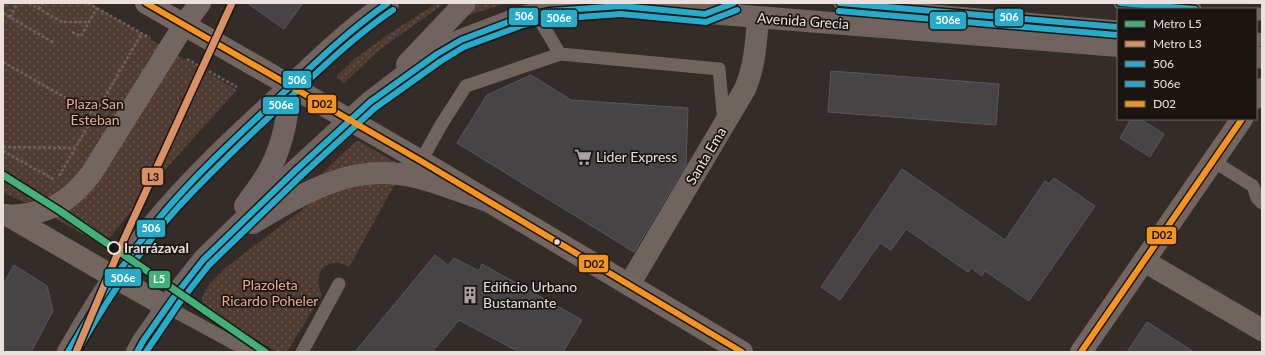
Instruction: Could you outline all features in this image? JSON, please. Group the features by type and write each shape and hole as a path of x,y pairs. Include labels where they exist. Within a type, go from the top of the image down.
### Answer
{"main road":[{"path":"146,3 421,160 485,200 742,352"},
{"path":"6,214 32,214 49,210 70,197 82,186 184,25 200,3"},
{"path":"370,102 465,3"},
{"path":"68,352 96,304 114,277 152,225 174,200 226,147 290,86 343,39 386,4"},
{"name":"Avenida Grecia","path":"222,242 370,102 437,54 461,40 521,17 550,11 621,6 705,14 1117,46"},
{"path":"136,352 142,341 186,280 222,242 270,169 279,150 284,131 290,86"},
{"path":"1081,352 1241,120"},
{"path":"222,242 297,197 321,186 348,177 379,173 415,177 485,200"},
{"path":"6,214 167,307"}],"street":[{"name":"Santa Ema","path":"629,285 745,89 750,78 756,43 758,18"},
{"path":"1144,261 1262,330"}],"lane":[{"path":"705,14 734,3"},
{"path":"840,3 1117,27"},
{"path":"1120,3 1182,8"},
{"path":"536,14 560,54"},
{"path":"421,160 466,86 560,54 719,69 724,125"},
{"path":"1213,161 1257,186 1257,198 1262,203"},
{"path":"302,352 339,284"},
{"path":"167,307 250,352"}],"path":[{"path":"10,17 18,3"},
{"path":"30,3 62,22 89,22"},
{"path":"39,9 43,3"},
{"path":"88,3 155,41"},
{"path":"72,32 81,36 97,8"},
{"path":"3,14 54,44"},
{"path":"3,151 56,181 142,33"},
{"path":"186,58 237,87"},
{"path":"3,62 94,114"},
{"path":"3,147 74,148"}],"green space":[{"name":"Plaza San Esteban","path":"3,3 89,3 237,90 170,164 103,246 27,202 3,193"},
{"path":"437,3 441,3 442,5 379,50 344,83 336,77 354,59"},
{"path":"478,3 507,3 469,15"},
{"path":"356,141 359,141 400,165 319,176"},
{"name":"Plazoleta Ricardo Poheler","path":"375,183 395,184 349,267 334,263 323,268 318,280 322,295 288,350 277,352 202,307 202,297 209,284 225,268 312,202 333,191"}],"building":[{"path":"247,3 303,3 284,29"},
{"path":"831,71 999,84 996,125 828,112"},
{"name":"Lider Express","path":"531,75 571,100 688,108 686,165 634,252 457,143 487,95"},
{"path":"1130,120 1142,120 1164,134 1150,157 1120,138"},
{"path":"902,169 1005,240 1045,181 1049,184 1054,178 1095,206 1029,301 985,271 982,276 971,268 968,272 906,229 891,250 880,243 840,300 821,287"},
{"name":"Edificio Urbano Bustamante","path":"435,255 448,265 454,258 479,271 482,264 582,320 563,352 519,352 459,320 432,352 355,352"},
{"path":"14,265 47,286 53,311 31,352 3,352 3,285"},
{"path":"1147,322 1194,352 1127,352"}],"metro line":[{"name":"L3","path":"76,352 120,248 232,3"},
{"name":"L5","path":"3,175 60,211 265,352"}],"transit line":[{"name":"D02","path":"146,3 421,161 742,352"},
{"name":"506","path":"68,352 90,315 126,261 179,195 319,59 360,24 388,3"},
{"name":"506","path":"137,352 174,297 203,260 298,168 370,102 437,54 461,40 521,17 550,11 621,6 705,14 734,3"},
{"name":"506","path":"840,3 1117,27"},
{"name":"506","path":"1120,3 1182,8"},
{"name":"506e","path":"77,352 110,298 134,263 173,213 214,170 324,66 364,31 393,10"},
{"name":"506e","path":"146,352 180,302 209,265 303,174 375,108 441,61 464,47 523,25 551,19 621,14 706,22 737,10"},
{"name":"506e","path":"839,11 1117,35"},
{"name":"D02","path":"1081,352 1241,120"}],"place":[{"name":"Lider Express","path":"583,157"},
{"name":"Irarrázaval","path":"114,248"},
{"name":"Edificio Urbano Bustamante","path":"470,295"}]}
